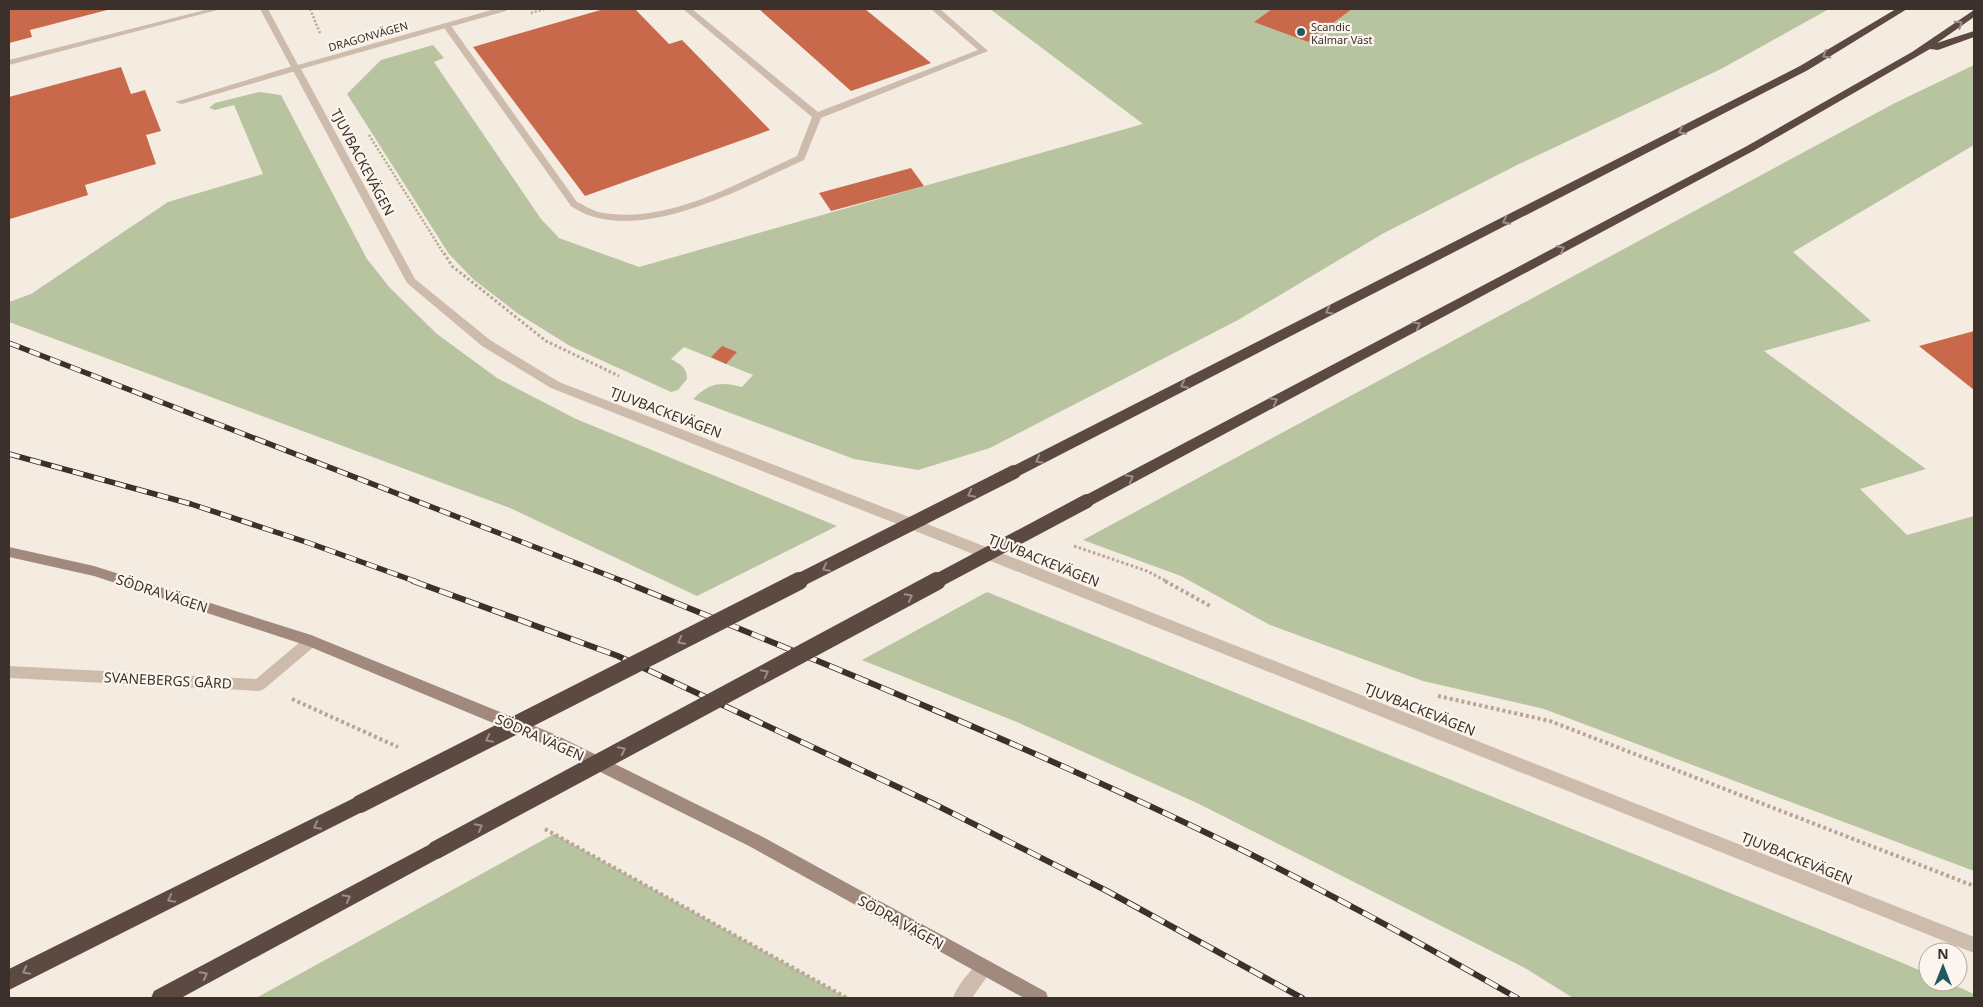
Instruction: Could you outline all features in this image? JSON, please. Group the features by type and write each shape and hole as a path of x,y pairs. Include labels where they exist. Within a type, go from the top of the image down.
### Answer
{"highway":[{"path":"9,980 1014,472 1804,68 1902,9"},
{"path":"161,998 1087,501 1751,148 1916,54 1974,13"},
{"path":"1916,54 1974,34"}],"main road":[{"name":"SÖDRA VÄGEN","path":"9,552 94,571 311,642 549,739 755,841 1040,998"}],"street":[{"path":"9,63 217,9"},
{"name":"TJUVBACKEVÄGEN","path":"264,9 410,281 486,342 555,385 948,538 1974,945"},
{"name":"DRAGONVÄGEN","path":"179,102 503,9"},
{"path":"687,9 817,116"},
{"path":"446,25 574,204 597,215 637,218 677,211 801,158 817,116 984,51 935,9"},
{"path":"259,685 311,642"},
{"name":"SVANEBERGS GÅRD","path":"9,672 259,685"},
{"path":"961,998 985,968"}],"path":[{"path":"259,685 383,738 400,748"},
{"path":"537,825 847,998"}],"green space":[{"path":"990,9 1272,9 1255,22 1308,42 1352,9 1829,9 1721,69 1517,165 1384,233 1238,320 990,448 918,470 854,459 693,399 704,390 715,385 727,384 742,387 753,375 684,347 671,359 685,369 687,379 678,390 671,392 570,346 517,313 473,279 449,254 347,94 381,60 433,45 444,58 434,62 541,219 559,238 639,267 1143,124"},
{"path":"1974,65 1974,145 1793,252 1871,321 1764,351 1926,469 1860,489 1907,535 1974,516 1974,871 1544,709 1423,681 1270,625 1181,576 1083,540 1895,103"},
{"path":"259,92 281,95 367,259 390,288 437,334 497,378 576,419 837,526 697,596 510,508 9,322 9,302 31,294 168,202 263,174 234,105 215,110 209,108 215,103"},
{"path":"987,592 1898,961 1918,970 1918,992 1968,991 1974,994 1974,998 1573,998 1525,968 1197,803 1019,723 862,660"},
{"path":"554,834 847,998 256,998 296,976"}],"building":[{"path":"9,9 111,9 30,30 32,37 9,43"},
{"path":"604,9 635,9 669,44 682,40 770,130 585,196 473,47"},
{"path":"759,9 865,9 931,63 851,91"},
{"name":"Scandic Kalmar Väst","path":"1272,9 1352,9 1308,42 1254,22"},
{"path":"121,67 131,94 145,90 161,131 146,135 156,164 85,185 88,195 10,219 9,97"},
{"path":"911,168 924,186 831,211 819,193"},
{"path":"1974,331 1974,390 1919,346"},
{"path":"722,346 737,352 726,364 711,357"}],"railway":[{"path":"9,343 625,582"},
{"path":"9,454 191,504 309,543 417,582"},
{"path":"413,581 618,656 934,804 1107,891 1302,998"},
{"path":"622,581 936,711 1092,779 1315,887 1517,998"}],"place":[{"name":"Scandic Kalmar Väst","path":"1301,32"}]}
